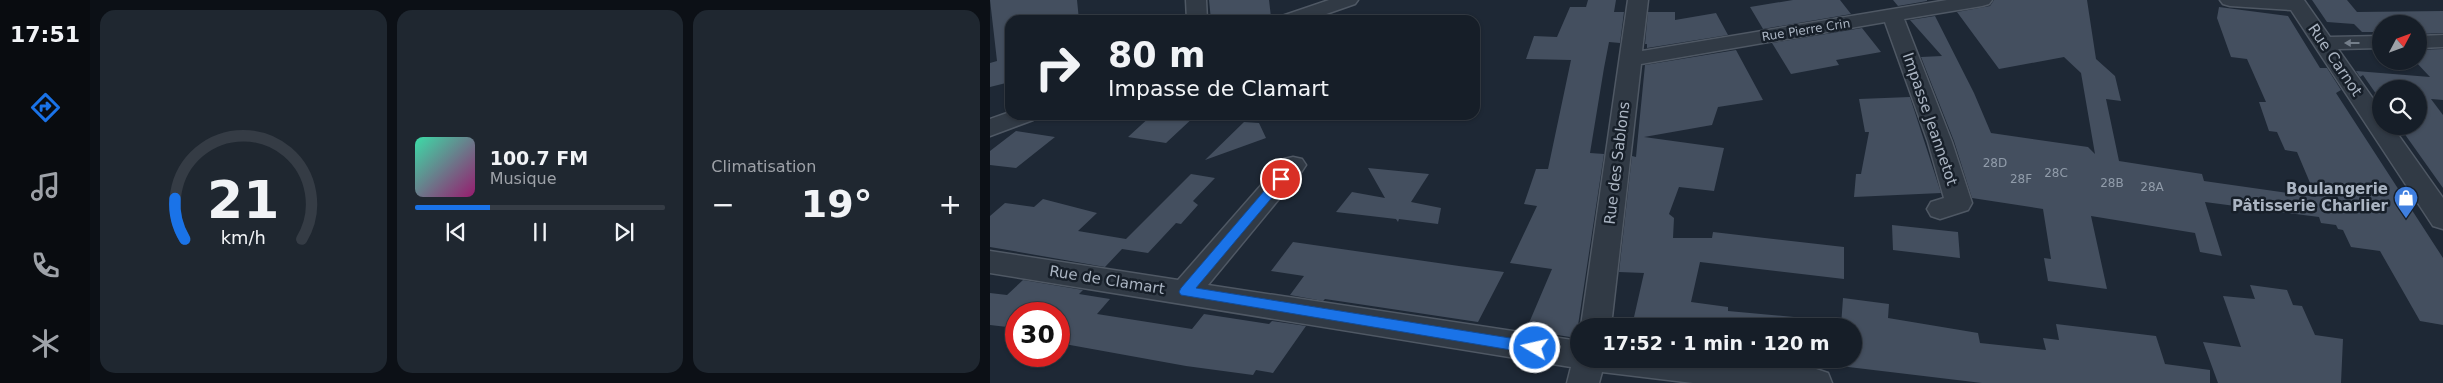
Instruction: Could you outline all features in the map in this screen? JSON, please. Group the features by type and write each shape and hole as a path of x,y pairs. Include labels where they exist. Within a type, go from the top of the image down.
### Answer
{"street":[{"path":"1196,0 1197,15"},
{"path":"1303,15 1348,0"},
{"name":"Rue des Sablons","path":"1597,318 1638,0"},
{"name":"Rue Pierre Crin","path":"1630,59 1982,0"},
{"path":"2230,0 2295,2"},
{"name":"Rue Carnot","path":"2295,2 2443,218"},
{"name":"Impasse Jeannetot","path":"1894,16 1940,142 1959,203 1940,209"},
{"path":"2428,42 2443,41"},
{"path":"2324,43 2372,42"},
{"path":"990,128 1012,120"},
{"path":"1186,292 1293,165"},
{"name":"Rue de Clamart","path":"990,262 1570,354"},
{"path":"1583,383 1587,368"},
{"path":"1684,368 1816,383"}],"building":[{"path":"990,0 1077,0 1078,15 1005,15 1005,83 990,87 990,63 997,61"},
{"path":"1209,0 1269,0 1271,15 1210,15"},
{"path":"1588,0 1616,0 1614,12 1624,12 1620,43 1609,42 1604,68 1590,153 1604,154 1579,318 1570,318 1570,337 1526,330 1552,269 1510,263 1537,206 1524,204 1536,169 1548,169 1571,60 1526,59 1534,36 1557,37 1570,7 1586,7"},
{"path":"1793,0 1840,0 1851,14 1763,29 1750,7"},
{"path":"1893,0 1927,0 1927,1 1898,6"},
{"path":"1994,0 2087,0 2096,59 2115,76 2121,101 2106,99 2119,161 2202,174 2204,181 2316,197 2297,152 2285,150 2277,132 2269,131 2259,102 2266,102 2247,59 2231,57 2217,18 2219,7 2288,16 2320,68 2327,68 2341,90 2336,93 2443,258 2443,325 2420,321 2380,251 2351,247 2343,230 2338,229 2336,225 2321,223 2319,217 2205,202 2222,256 2200,252 2195,233 2091,216 2107,289 2048,281 2044,258 2051,259 2043,209 1972,198 1954,141 1921,57 1942,56 1910,20 1935,16 1974,93 1991,133 2088,147 2095,154 2081,73 2064,57 1999,69 1957,12 1990,6"},
{"path":"2312,0 2347,0 2357,12 2443,11 2443,33 2428,34 2428,15 2372,15 2372,32 2362,32 2354,24 2327,22"},
{"path":"1648,12 1675,12 1675,20 1716,13 1728,35 1647,48 1647,44 1645,44"},
{"path":"1862,28 1881,52 1836,60 1839,65 1791,74 1772,43"},
{"path":"2443,49 2443,100 2431,99 2443,115 2443,188 2405,135 2427,135 2427,80 2372,80 2372,88 2363,75 2360,77 2356,71 2430,77 2423,70 2428,70 2428,50"},
{"path":"1736,50 1763,100 1718,107 1712,125 1644,137 1724,148 1714,191 1679,187 1669,214 1674,218 1673,238 1712,238 1713,232 1844,247 1844,279 1700,262 1691,302 1728,307 1728,311 1794,318 1634,318 1644,273 1619,272 1632,156 1636,157 1645,65"},
{"path":"1910,97 1941,193 1854,197 1856,174 1861,174 1869,132 1865,132 1859,99"},
{"path":"1147,120 1191,120 1166,143 1128,137"},
{"path":"1244,122 1259,123 1266,138 1205,160"},
{"path":"1016,131 1055,137 1016,168 990,165 990,151"},
{"path":"1368,168 1429,174 1411,202 1441,208 1438,224 1399,219 1398,222 1396,219 1336,212 1352,192 1385,198"},
{"path":"1191,174 1215,178 1193,201 1198,205 1181,224 1176,223 1148,253 1122,249 1105,267 990,247 990,216 1005,203 1034,207 1043,199 1097,213 1078,231 1126,239"},
{"path":"1892,225 1958,232 1960,258 1893,250"},
{"path":"1293,242 1504,272 1478,322 1325,299 1323,301 1290,295 1304,276 1271,271"},
{"path":"1023,280 1083,290 1079,294 1110,299 1097,314 1192,329 1204,314 1269,324 1272,321 1306,326 1273,373 1256,370 1253,375 1186,366 1070,345 1070,302 1005,302 1005,327 990,325 990,293 1007,295"},
{"path":"2250,285 2287,290 2293,305 2302,306 2315,335 2343,339 2341,383 2218,383 2203,342 2241,347 2223,296 2255,299"},
{"path":"1843,298 1889,304 1888,318 1978,333 1980,343 2046,350 2043,338 2059,340 2056,324 2156,336 2165,364 2210,370 2210,383 1982,383 1857,368 1862,368 1862,318 1842,318"}],"place":[{"name":"Boulangerie Pâtisserie Charlier","path":"2406,219"}],"route":[{"path":"1281,179 1186,292 1535,348"}]}
